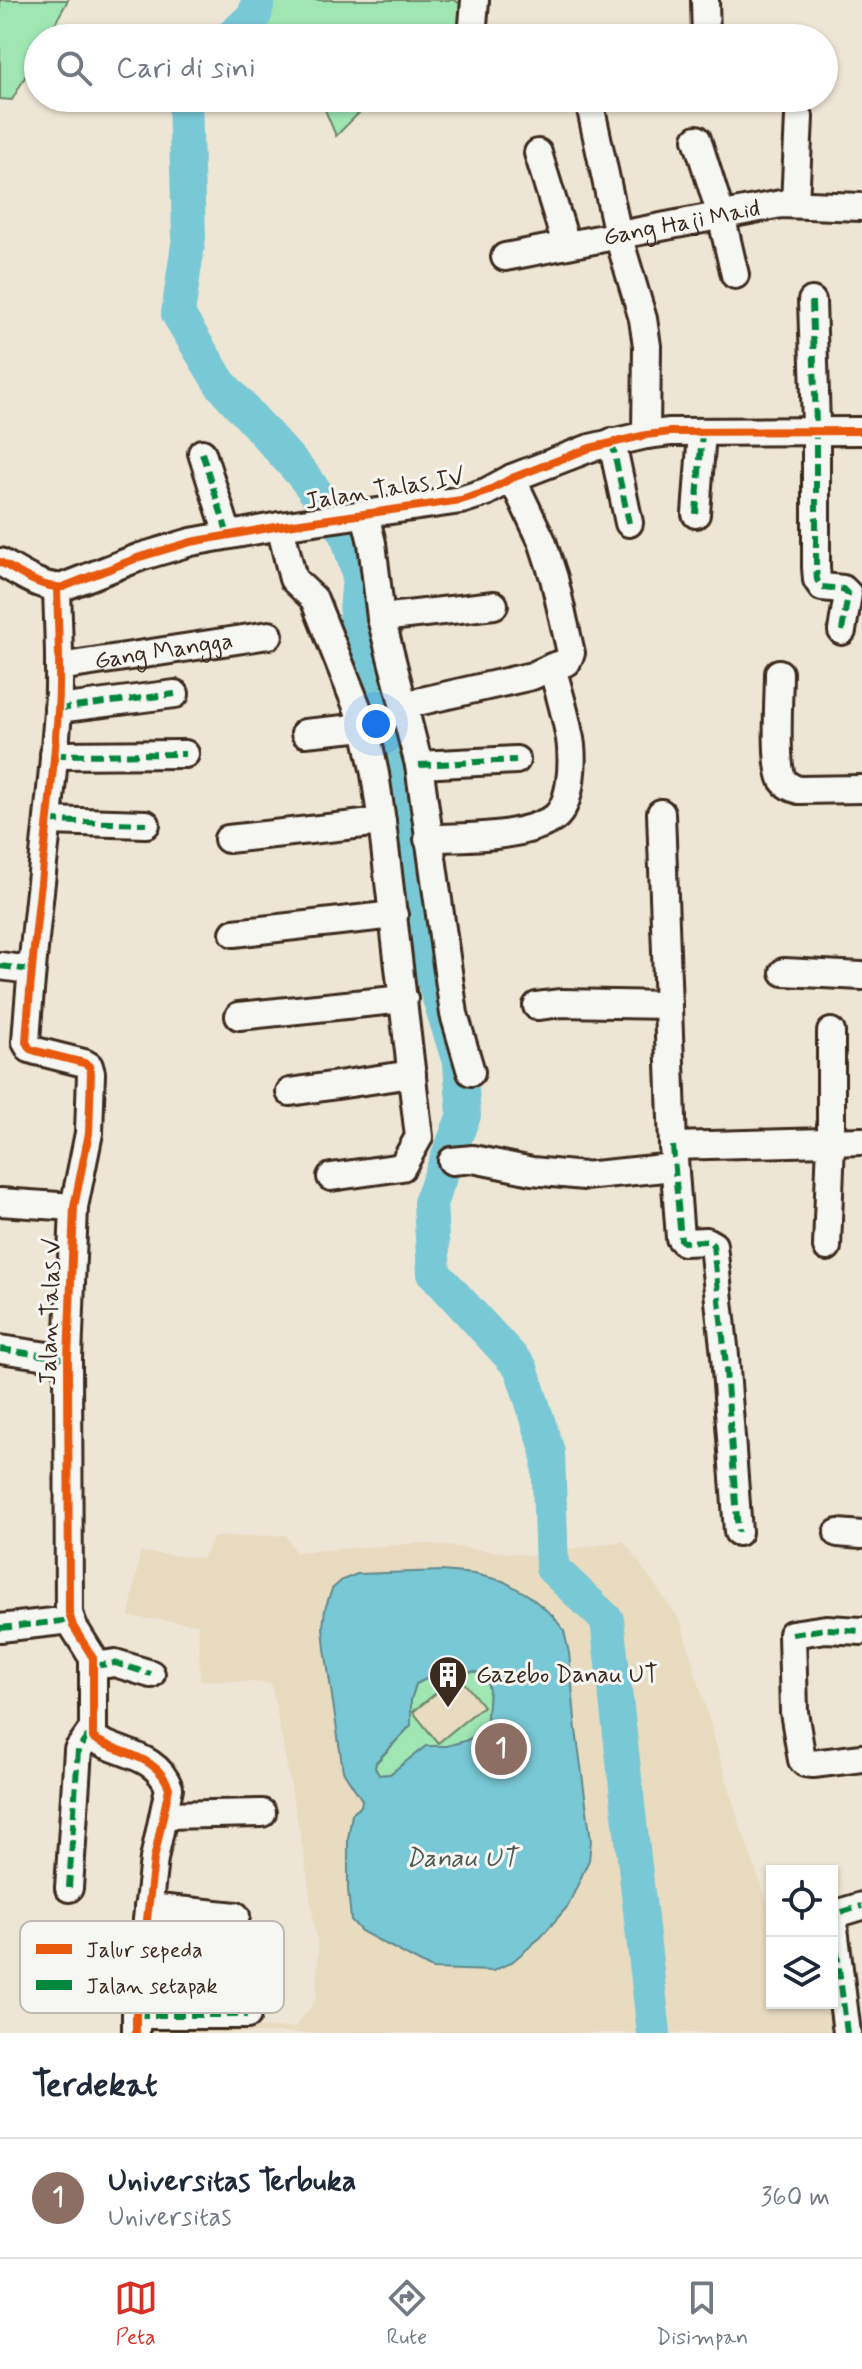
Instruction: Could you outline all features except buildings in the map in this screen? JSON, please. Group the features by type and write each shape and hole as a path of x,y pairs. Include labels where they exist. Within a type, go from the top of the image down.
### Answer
{"street":[{"path":"473,24 475,0"},
{"path":"705,0 706,24"},
{"path":"592,112 618,235 643,319 647,346 646,435"},
{"path":"795,204 799,117"},
{"path":"697,139 721,215 735,275"},
{"path":"538,153 566,244"},
{"name":"Gang Haji Maid","path":"505,257 781,204 862,207"},
{"path":"812,301 817,580 822,587 847,592 842,631"},
{"name":"Jalan Talas IV","path":"57,588 191,542 461,500 590,448 646,435 862,431"},
{"path":"696,514 702,432"},
{"path":"612,442 629,523"},
{"path":"202,453 228,535"},
{"path":"404,705 532,676 567,662 571,653 554,578 542,541 512,478"},
{"path":"331,1177 402,1167 419,1137 382,822 365,727 380,686 381,618 372,543 359,514"},
{"path":"280,526 293,579 314,599 380,686 404,705 419,765 454,1014 471,1072"},
{"path":"0,562 43,585 57,588"},
{"name":"Jalan Talas V","path":"57,588 58,709 48,821 30,970 13,1041 36,1051 84,1063 91,1073 89,1133 74,1207 68,1359 71,1620 90,1652 94,1666 92,1730"},
{"path":"381,618 494,605"},
{"name":"Gang Mangga","path":"59,667 269,635"},
{"path":"428,839 497,834 529,828 554,819 565,805 569,785 570,737 552,667"},
{"path":"779,673 779,763 784,782 790,788 799,790 862,789"},
{"path":"58,709 175,694"},
{"path":"305,733 365,727"},
{"path":"54,755 185,754"},
{"path":"419,765 516,760"},
{"path":"661,813 674,1156 681,1240 706,1241 713,1245 738,1532"},
{"path":"48,821 146,824"},
{"path":"228,839 382,822"},
{"path":"234,933 394,915"},
{"path":"0,966 30,970"},
{"path":"784,972 862,976"},
{"path":"239,1016 404,999"},
{"path":"537,1006 561,1003 668,1005"},
{"path":"827,1247 831,1032"},
{"path":"290,1092 412,1074"},
{"path":"452,1161 473,1159 532,1171 584,1176 674,1156 831,1141 862,1141"},
{"path":"0,1202 74,1207"},
{"path":"0,1349 68,1359"},
{"path":"0,1628 71,1620"},
{"path":"862,1631 826,1629 792,1634 794,1712 802,1760 813,1764 862,1758"},
{"path":"94,1666 115,1663 151,1674"},
{"path":"92,1730 96,1741 148,1760 166,1779 169,1788 154,1859 146,1921"},
{"path":"69,1888 78,1750 92,1730"},
{"path":"164,1815 262,1813"},
{"path":"847,2033 833,1920 839,1913 862,1906"},
{"path":"148,1907 236,1916"},
{"path":"136,2024 247,2015"}],"shaded area":[{"path":"286,1535 295,1552 421,1543 528,1555 624,1541 681,1622 737,1816 766,1900 766,2009 835,2009 848,2033 146,2033 147,2013 179,2013 244,2027 294,2028 316,2000 318,1951 304,1856 271,1683 200,1680 198,1624 129,1617 140,1552 202,1558 214,1537"}],"green space":[{"path":"0,0 68,0 55,24 24,24 24,79 12,100 0,99"},
{"path":"265,0 454,0 465,6 468,24 248,24"},
{"path":"326,112 360,112 336,136"},
{"path":"450,1670 486,1675 489,1690 486,1731 447,1746 426,1746 390,1774 379,1775 376,1763 411,1725 411,1700 416,1684","holes":["458,1675 483,1706 438,1743 413,1712"]}],"water":[{"name":"Danau UT","path":"442,1571 503,1581 528,1595 553,1616 564,1631 591,1840 589,1860 568,1906 541,1937 512,1962 493,1971 432,1969 361,1931 351,1920 348,1839 352,1814 361,1806 362,1800 343,1771 323,1627 332,1589 342,1580 357,1574","holes":["450,1670 486,1675 489,1690 486,1731 447,1746 426,1746 390,1774 379,1775 376,1762 411,1725 411,1700 416,1684"]}],"waterway":[{"path":"245,24 255,15 258,0"},
{"path":"185,112 189,237 178,314 220,383 302,474 346,532 359,576 354,636 374,672 399,738 427,960 460,1065 464,1115 430,1203 434,1273 521,1368 548,1452 552,1568 607,1620 654,2033"}],"marked path":[{"path":"812,301 817,580 822,587 843,589 848,594 842,631"},
{"path":"696,514 702,432"},
{"path":"612,442 629,523"},
{"path":"202,453 228,535"},
{"path":"58,709 175,694"},
{"path":"54,755 185,754"},
{"path":"419,765 516,760"},
{"path":"48,821 146,824"},
{"path":"0,966 30,970"},
{"path":"673,1146 681,1240 709,1241 713,1245 738,1532"},
{"path":"0,1349 68,1359"},
{"path":"0,1628 71,1620"},
{"path":"792,1634 826,1629 862,1631"},
{"path":"94,1666 115,1663 151,1674"},
{"path":"69,1888 78,1750 92,1730"},
{"path":"847,2033 833,1920 839,1913 862,1906"},
{"path":"136,2015 247,2015"}],"cycle path":[{"path":"0,562 38,583 63,587 140,557 191,542 461,500 590,448 646,435 670,432 862,431"},
{"path":"57,588 58,711 26,1042 30,1049 84,1063 91,1073 89,1133 74,1207 68,1359 69,1613 73,1626 93,1658 93,1738 147,1762 156,1768 169,1788 154,1859 147,1921"},
{"path":"136,2013 136,2033"}],"place":[{"name":"Gazebo Danau UT","path":"448,1709"},
{"name":"Universitas Terbuka","path":"501,1749"}]}
